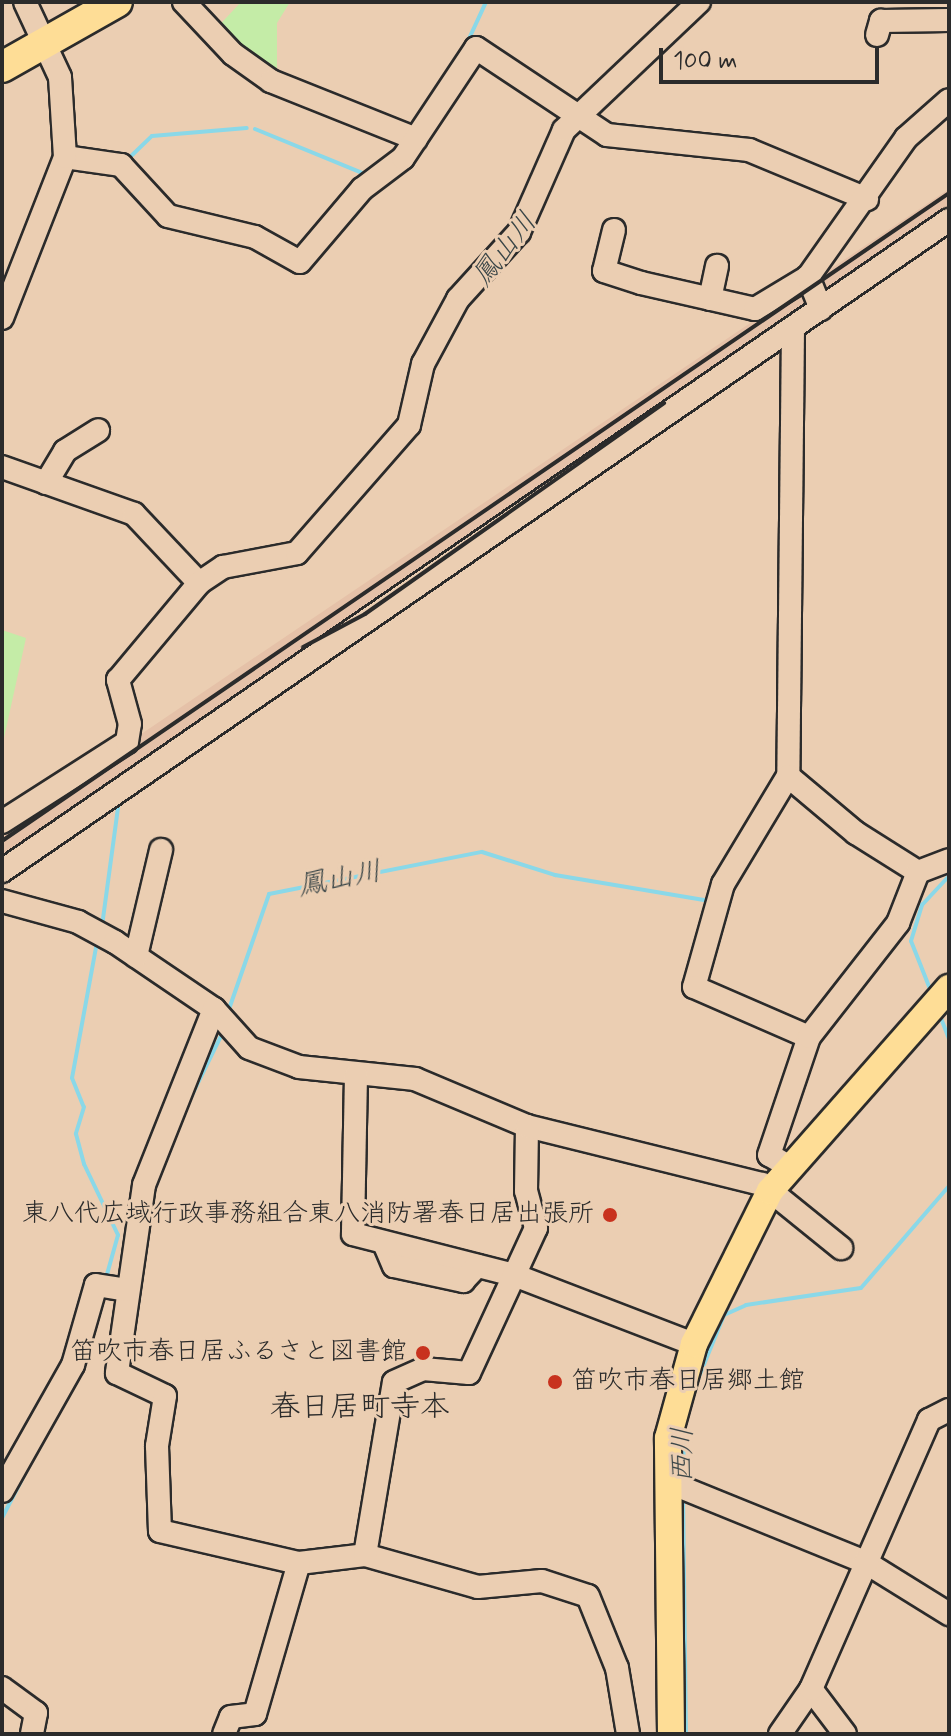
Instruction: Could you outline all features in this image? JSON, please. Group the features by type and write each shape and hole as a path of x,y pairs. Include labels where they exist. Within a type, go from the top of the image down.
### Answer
{"highway":[{"path":"2,67 48,46 117,2"}],"main road":[{"path":"671,1734 678,1486 677,1391 694,1344 770,1191 940,999"}],"street":[{"path":"2,318 65,157 60,77 25,2"},
{"path":"184,2 225,47 271,81 416,139"},
{"path":"2,822 127,742 130,724 118,680 199,583 223,567 297,553 409,425 423,364 458,299 519,232 564,130 699,2"},
{"path":"877,35 881,21 949,20"},
{"path":"65,157 121,165 168,216 255,237 300,262 416,139 476,48 584,113 607,135 749,150 867,199"},
{"path":"614,230 604,271 755,309 808,277 867,199 906,138 949,100"},
{"path":"2,871 949,220"},
{"path":"710,299 717,266"},
{"path":"808,277 821,309"},
{"path":"793,328 788,776 723,884 694,987 809,1037"},
{"path":"46,483 65,451 98,430"},
{"path":"2,467 134,514 199,583"},
{"path":"788,776 856,833 918,872"},
{"path":"136,956 161,850"},
{"path":"790,1167 769,1155 809,1037 898,923 918,872 949,860"},
{"path":"2,901 78,922 136,956 214,1009 249,1048 299,1067 415,1079 527,1126 770,1191 841,1248"},
{"path":"2,1491 114,1288 144,1185 214,1009"},
{"path":"356,1075 353,1234 514,1275 694,1344"},
{"path":"365,1555 394,1382 423,1369 469,1373 536,1228 526,1191 527,1126"},
{"path":"114,1288 117,1373 165,1396 157,1446 160,1531 299,1563 365,1555 478,1587 542,1581 588,1596 617,1668 628,1734"},
{"path":"780,1734 811,1689 929,1420 949,1410"},
{"path":"678,1486 865,1562 949,1614"},
{"path":"224,1734 231,1717 255,1714 299,1563"},
{"path":"2,1688 36,1713 32,1734"},
{"path":"811,1689 845,1734"}],"shaded area":[{"path":"949,189 949,212 2,862 2,828"}],"green space":[{"path":"241,2 290,2 277,23 277,83 211,34"},
{"path":"2,630 26,638 2,747"}],"waterway":[{"path":"467,43 486,2"},
{"path":"128,159 152,136 247,128"},
{"path":"255,129 367,175"},
{"name":"鳳山川","path":"102,926 119,800"},
{"name":"鳳山川","path":"228,1012 269,894 482,852 555,875 710,901"},
{"name":"西川","path":"932,994 911,941 922,905 949,876"},
{"name":"鳳山川","path":"97,942 72,1078 84,1107 76,1134 84,1164 118,1235 106,1278"},
{"name":"西川","path":"939,1013 949,1039"},
{"name":"鳳山川","path":"190,1099 223,1032"},
{"name":"西川","path":"696,1384 724,1315 746,1305 861,1288 949,1186"},
{"name":"西川","path":"683,1482 684,1426"},
{"name":"鳳山川","path":"2,1518 34,1456"},
{"name":"西川","path":"683,1494 686,1734"}],"railway":[{"path":"2,841 949,193"},
{"path":"303,647 365,614 664,403"}],"place":[{"name":"東八代広域行政事務組合東八消防署春日居出張所","path":"610,1215"},
{"name":"笛吹市春日居ふるさと図書館","path":"423,1353"},
{"name":"笛吹市春日居郷土館","path":"555,1382"}],"district":[{"name":"春日居町寺本","path":"360,1408"}]}
